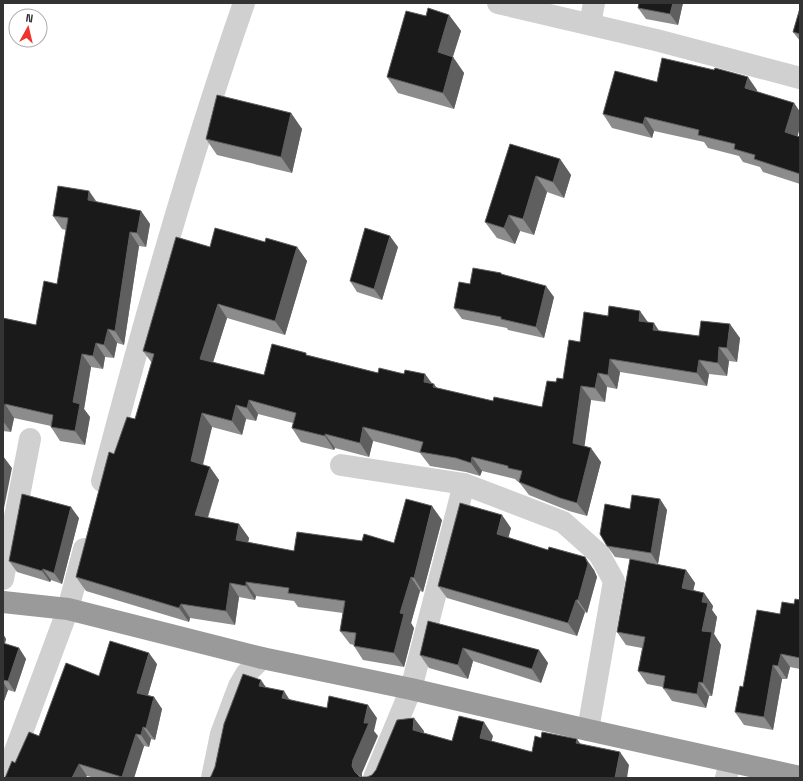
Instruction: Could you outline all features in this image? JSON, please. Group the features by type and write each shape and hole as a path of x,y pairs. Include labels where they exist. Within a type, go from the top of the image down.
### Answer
{"highway":[{"path":"3,602 68,609 262,658 411,689 588,730 728,770 800,777"}],"street":[{"path":"98,497 159,272 202,131 244,3"},
{"path":"498,3 656,40 800,78"},
{"path":"590,24 594,3"},
{"path":"3,579 30,439"},
{"path":"341,465 464,484 563,522 599,554 614,581 588,730"},
{"path":"374,778 411,689 464,484"},
{"path":"5,778 68,609 90,527"},
{"path":"212,778 221,734 239,686 246,674 262,658"}],"building":[{"path":"639,3 673,3 670,14 638,8"},
{"path":"428,8 449,15 438,52 453,57 443,93 387,77 406,11 426,16"},
{"path":"800,8 800,34 793,32"},
{"path":"662,58 714,70 715,68 748,77 745,88 794,103 785,132 800,137 800,174 754,159 755,155 734,149 735,144 698,135 699,130 645,117 643,124 603,114 615,71 657,82"},
{"path":"217,95 291,113 281,157 206,139"},
{"path":"510,144 560,159 553,182 536,176 523,219 509,215 504,228 485,222"},
{"path":"58,186 89,191 88,200 141,211 137,233 130,232 115,331 108,329 104,345 96,343 93,356 82,354 73,402 80,404 75,431 51,427 53,415 5,404 3,411 3,318 36,325 44,281 57,284 68,218 53,216"},
{"path":"215,228 265,242 266,238 297,247 275,321 218,304 200,359 264,375 272,344 306,353 306,355 378,373 379,368 404,374 405,370 425,374 424,382 434,384 433,387 493,401 494,397 542,407 547,381 556,382 557,378 563,379 569,340 580,342 584,312 608,316 609,306 640,311 639,321 654,323 653,330 699,336 701,321 730,324 727,348 719,347 718,363 699,360 697,373 610,359 608,375 598,373 595,388 581,386 573,443 591,448 577,503 519,482 522,471 508,468 508,466 472,457 471,463 456,458 420,452 423,442 363,427 360,443 325,434 325,436 292,428 296,413 249,400 247,408 236,405 232,421 202,413 191,461 210,467 195,515 239,524 236,540 294,551 297,532 362,541 364,534 394,543 406,499 432,506 414,578 411,577 400,613 404,614 394,653 354,646 356,633 340,631 345,601 288,593 289,588 246,582 246,586 230,583 226,611 181,604 179,608 76,577 109,452 114,454 127,417 135,419 154,354 143,351 176,237 210,247"},
{"path":"365,228 390,236 374,289 350,281"},
{"path":"473,268 501,273 546,286 536,327 501,319 501,317 454,308 459,282 470,284"},
{"path":"22,494 71,507 54,573 9,561"},
{"path":"632,495 660,499 651,553 607,546 600,534 605,504 630,509"},
{"path":"460,503 502,515 497,534 548,550 549,547 585,557 588,564 578,600 576,600 568,623 438,586"},
{"path":"630,559 686,570 682,588 704,593 702,602 708,603 702,631 712,632 703,683 699,682 697,694 663,688 665,676 638,671 645,637 617,632"},
{"path":"795,599 800,600 800,658 781,654 778,666 773,665 764,717 735,712 740,686 743,687 757,610 780,614 782,602 794,604"},
{"path":"428,621 539,650 532,669 463,648 458,665 420,655"},
{"path":"110,641 149,653 137,693 154,697 146,728 143,727 141,735 136,734 122,777 79,764 72,778 5,778 12,761 15,763 29,732 39,736 66,663 99,676"},
{"path":"3,643 19,648 8,681 3,680"},
{"path":"243,674 261,680 259,686 284,691 282,698 327,708 329,696 368,705 364,723 369,723 353,760 352,766 360,777 372,775 376,770 397,720 414,718 413,730 452,741 459,716 484,722 480,738 532,752 535,736 541,738 542,732 577,739 576,743 620,752 615,778 210,778 215,767 224,724"}]}
